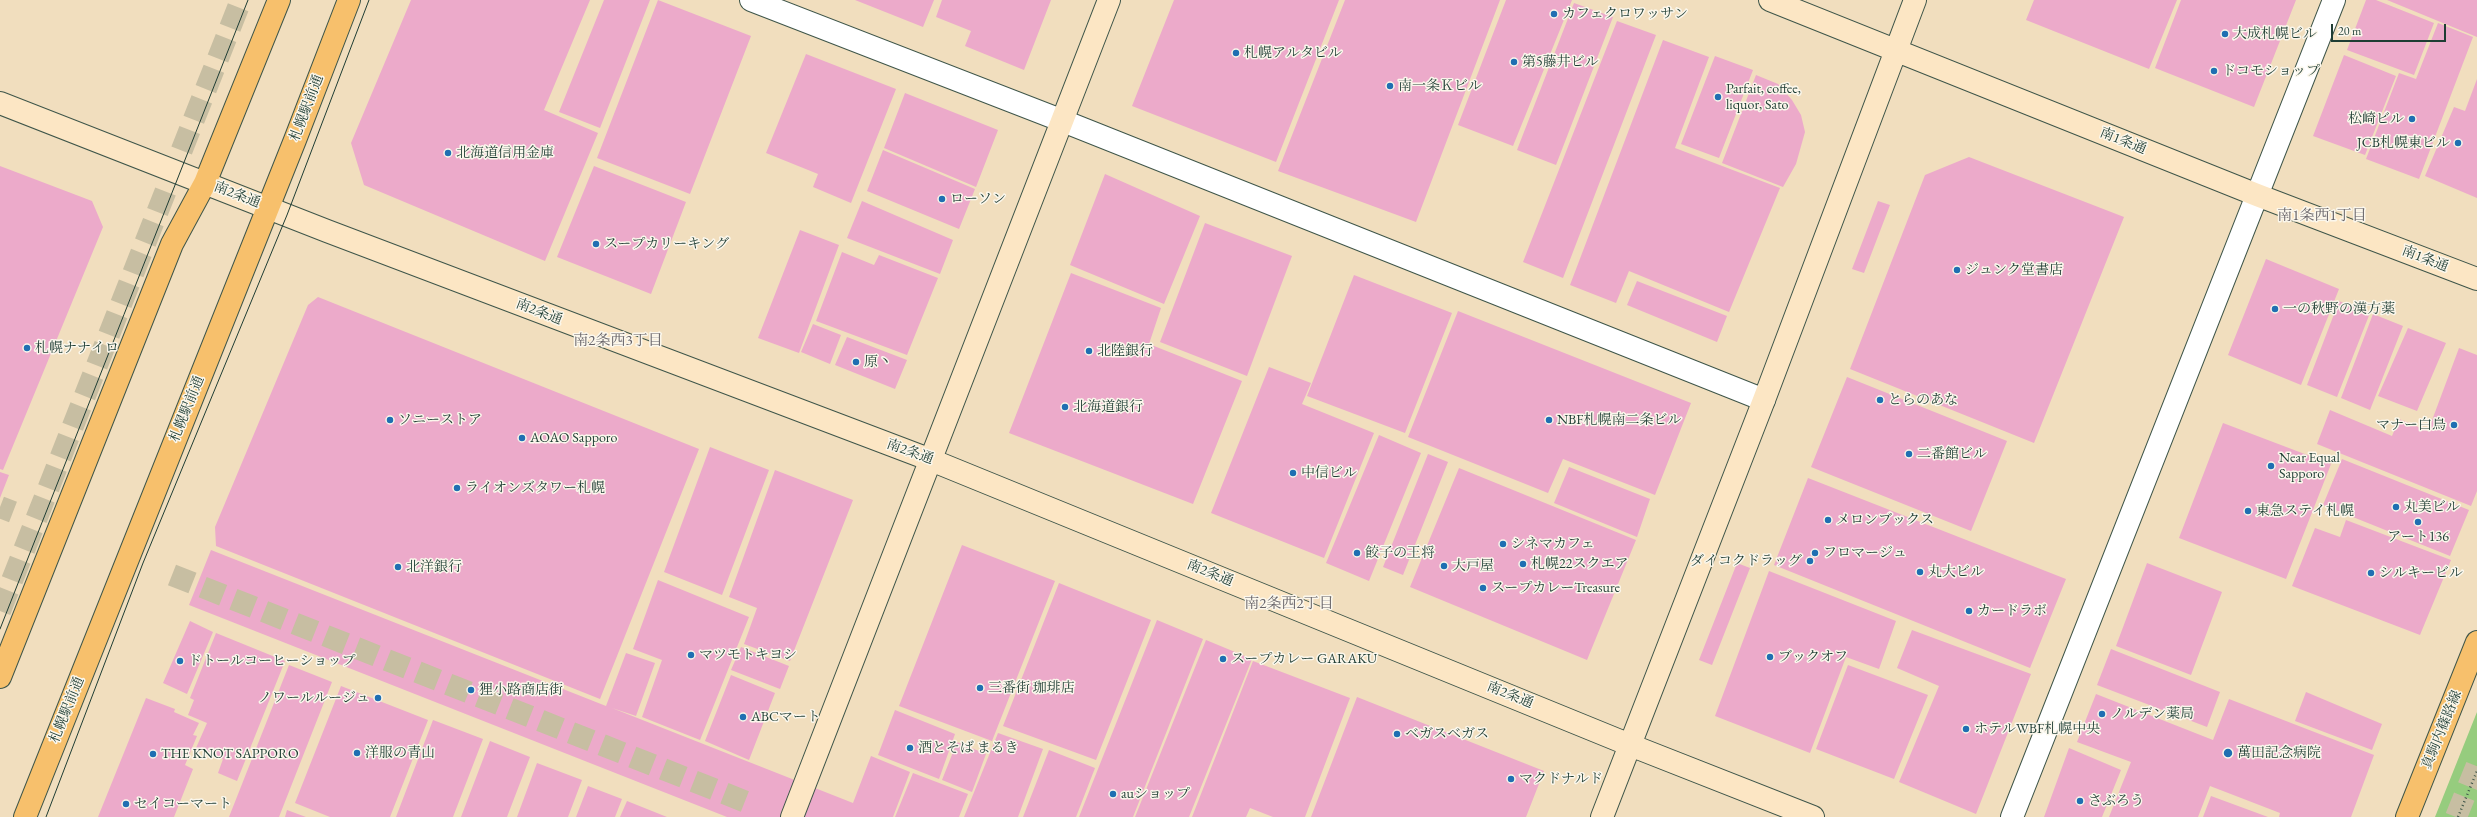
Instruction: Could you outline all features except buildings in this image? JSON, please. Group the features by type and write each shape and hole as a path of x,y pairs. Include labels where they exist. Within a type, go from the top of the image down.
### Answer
{"main road":[{"path":"0,677 172,244 205,183 279,0"},
{"name":"札幌駅前通","path":"25,817 266,207 295,140 349,0"},
{"name":"真駒内篠路線","path":"2407,817 2477,642"}],"street":[{"path":"751,0 1064,120 1764,400"},
{"path":"792,817 1064,120 1109,0"},
{"name":"南1条通","path":"1770,0 2257,195 2477,279"},
{"path":"1602,817 1764,400 1915,0"},
{"path":"2012,817 2334,0"},
{"name":"南2条通","path":"0,103 266,207 931,460 1630,745 1813,817"}],"path":[{"path":"2458,817 2477,771"}],"green space":[{"path":"2477,712 2477,817 2435,817"}],"tunnel":[{"path":"0,611 241,0"},
{"path":"0,507 13,512"},
{"path":"172,575 754,805"},
{"path":"2456,817 2477,765"}],"tram line":[{"path":"0,629 248,0"},
{"path":"46,817 143,563 287,215 369,0"}],"place":[{"name":"カフェクロワッサン","path":"1554,14"},
{"name":"大成札幌ビル","path":"2225,34"},
{"name":"札幌アルタビル","path":"1236,53"},
{"name":"第5藤井ビル","path":"1514,62"},
{"name":"ドコモショップ","path":"2214,71"},
{"name":"南一条Ｋビル","path":"1390,86"},
{"name":"Parfait, coffee, liquor, Sato","path":"1718,97"},
{"name":"松崎ビル","path":"2412,119"},
{"name":"JCB札幌東ビル","path":"2458,143"},
{"name":"北海道信用金庫","path":"448,153"},
{"name":"ローソン","path":"942,199"},
{"name":"スープカリーキング","path":"596,244"},
{"name":"ジュンク堂書店","path":"1957,270"},
{"name":"一の秋野の漢方薬","path":"2275,309"},
{"name":"札幌ナナイロ","path":"27,348"},
{"name":"北陸銀行","path":"1089,351"},
{"name":"原丶","path":"856,362"},
{"name":"とらのあな","path":"1880,400"},
{"name":"北海道銀行","path":"1065,407"},
{"name":"ソニーストア","path":"390,420"},
{"name":"NBF札幌南二条ビル","path":"1549,420"},
{"name":"マナー白鳥","path":"2454,425"},
{"name":"AOAO Sapporo","path":"522,438"},
{"name":"二番館ビル","path":"1909,454"},
{"name":"Near Equal Sapporo","path":"2271,466"},
{"name":"中信ビル","path":"1293,473"},
{"name":"ライオンズタワー札幌","path":"457,488"},
{"name":"丸美ビル","path":"2396,507"},
{"name":"東急ステイ札幌","path":"2248,511"},
{"name":"メロンブックス","path":"1828,520"},
{"name":"アート136","path":"2418,522"},
{"name":"シネマカフェ","path":"1503,544"},
{"name":"餃子の王将","path":"1357,553"},
{"name":"フロマージュ","path":"1815,553"},
{"name":"ダイコクドラッグ","path":"1810,561"},
{"name":"札幌22スクエア","path":"1523,564"},
{"name":"大戸屋","path":"1444,566"},
{"name":"北洋銀行","path":"398,567"},
{"name":"丸大ビル","path":"1920,572"},
{"name":"シルキービル","path":"2371,573"},
{"name":"スープカレーTreasure","path":"1483,588"},
{"name":"カードラボ","path":"1969,611"},
{"name":"マツモトキヨシ","path":"691,655"},
{"name":"ブックオフ","path":"1770,657"},
{"name":"スープカレー GARAKU","path":"1223,659"},
{"name":"ドトールコーヒーショップ","path":"180,661"},
{"name":"三番街 珈琲店","path":"980,688"},
{"name":"狸小路商店街","path":"471,690"},
{"name":"ノワールルージュ","path":"378,698"},
{"name":"ノルデン薬局","path":"2102,714"},
{"name":"ABCマート","path":"743,717"},
{"name":"ホテルWBF札幌中央","path":"1966,729"},
{"name":"ベガスベガス","path":"1397,734"},
{"name":"酒とそば まるき","path":"910,748"},
{"name":"洋服の青山","path":"357,753"},
{"name":"萬田記念病院","path":"2228,753"},
{"name":"THE KNOT SAPPORO","path":"153,754"},
{"name":"マクドナルド","path":"1511,779"},
{"name":"auショップ","path":"1113,794"},
{"name":"さぶろう","path":"2080,801"},
{"name":"セイコーマート","path":"126,804"}],"district":[{"name":"南1条西1丁目","path":"2322,216"},
{"name":"南2条西3丁目","path":"618,341"},
{"name":"南2条西2丁目","path":"1289,604"}]}
